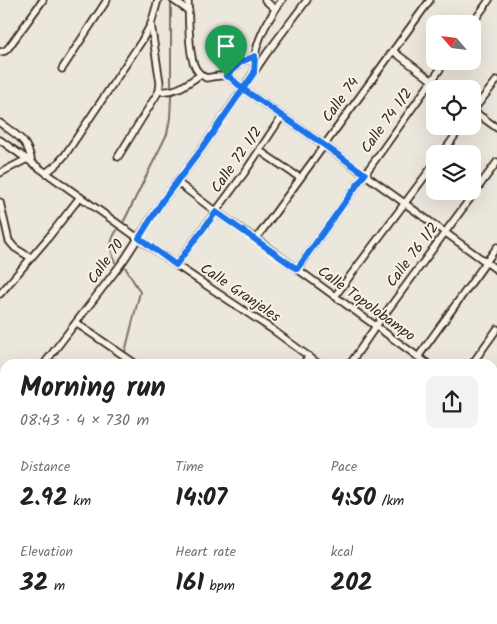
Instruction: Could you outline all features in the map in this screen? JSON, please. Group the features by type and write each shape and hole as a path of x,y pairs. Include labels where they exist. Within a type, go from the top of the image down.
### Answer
{"street":[{"path":"0,52 5,51 9,47 43,0"},
{"path":"62,69 108,0"},
{"path":"46,173 57,164 73,144 142,42 151,24 158,0"},
{"path":"172,0 189,11"},
{"path":"188,0 192,62 200,74 206,78 224,75 231,78 243,89 365,174 497,270"},
{"path":"265,0 275,10"},
{"path":"254,73 258,43 282,0"},
{"name":"Calle 70","path":"48,359 124,260 163,200 201,150 307,0"},
{"name":"Calle 74","path":"256,239 430,0"},
{"path":"478,15 489,0"},
{"path":"118,157 162,91 151,24"},
{"path":"393,51 431,80"},
{"path":"226,76 241,62 255,56"},
{"path":"162,91 180,89 200,74"},
{"path":"481,101 497,80"},
{"name":"Calle 74 1/2","path":"297,269 426,89"},
{"name":"Calle 72 1/2","path":"176,265 260,151 282,116"},
{"path":"481,117 497,128"},
{"path":"0,123 25,143 29,149 29,161 0,173"},
{"name":"Calle Granjeles","path":"0,140 80,198 313,359"},
{"path":"260,151 300,178"},
{"name":"Calle 76 1/2","path":"353,359 497,162"},
{"path":"335,296 426,175"},
{"name":"Calle Topolobampo","path":"177,182 421,359"},
{"path":"0,294 80,198"},
{"path":"0,202 9,241 15,248 31,258"},
{"path":"418,357 497,247"},
{"path":"76,323 129,359"},
{"path":"476,359 497,329"}],"waterway":[{"path":"124,221 167,134 171,98 171,1"},
{"path":"115,262 111,246 117,230"},
{"path":"123,359 140,292 125,267"}],"route":[{"path":"226,76 241,62 255,56 254,73 243,89 365,174 297,269 216,212 176,265 139,238 163,200 201,150 243,89 226,76"}]}
